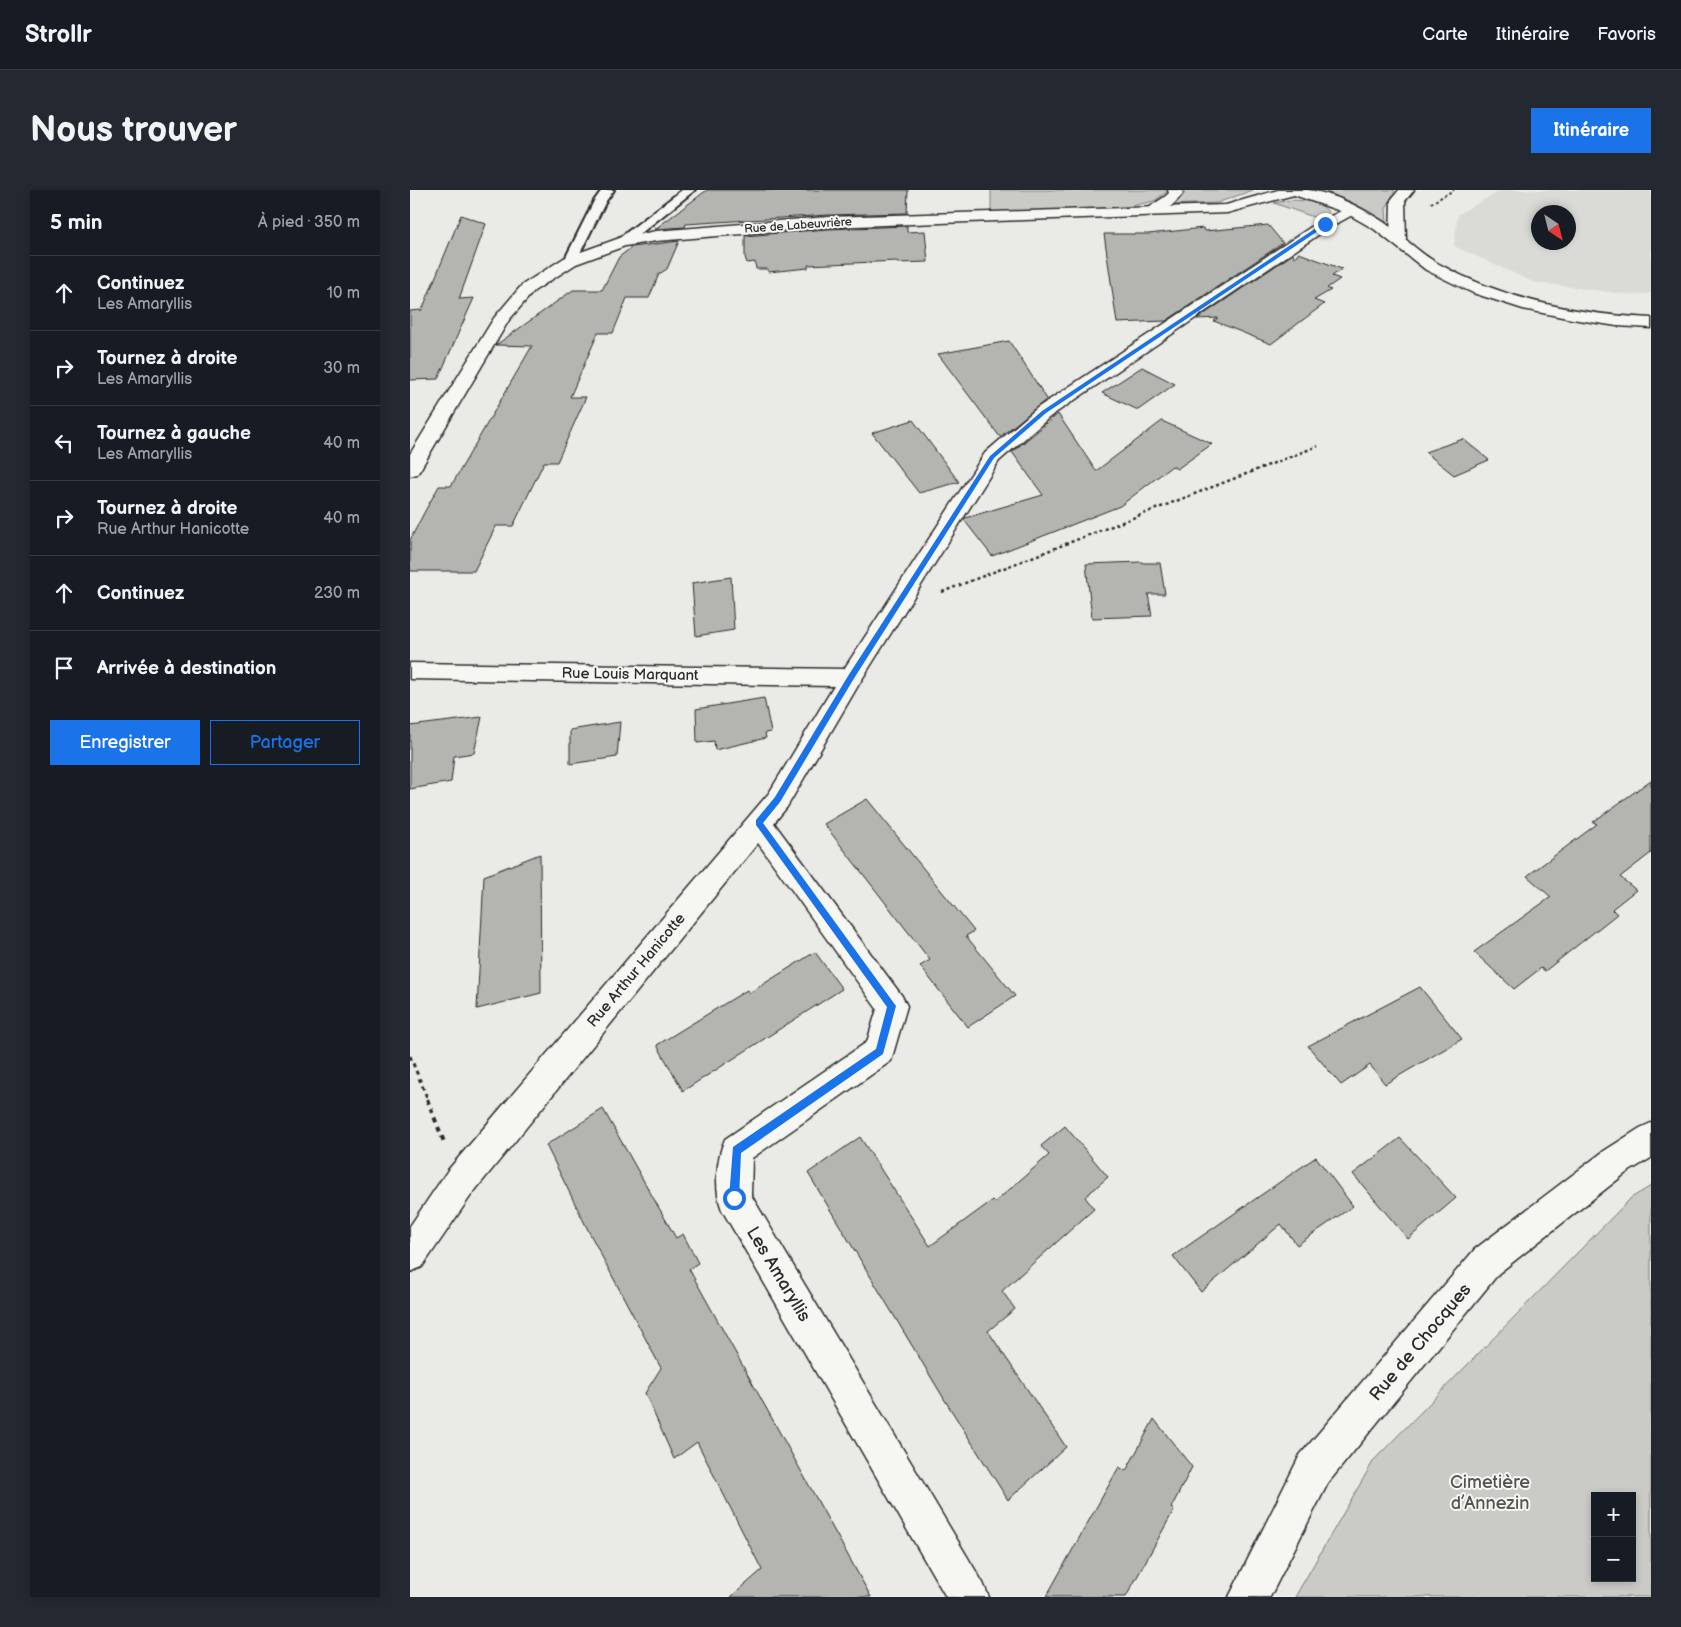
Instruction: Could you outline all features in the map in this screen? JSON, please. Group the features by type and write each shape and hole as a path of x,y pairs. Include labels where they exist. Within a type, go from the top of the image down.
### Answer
{"street":[{"path":"1154,211 1170,200 1176,193 1175,190"},
{"name":"Rue de Labeuvrière","path":"410,470 502,318 528,288 570,261 622,242 656,236 828,222 1227,209 1294,190"},
{"path":"1294,190 1351,210 1379,226 1432,267 1479,290 1529,305 1572,314 1617,321 1651,323"},
{"path":"1398,240 1398,200 1407,190"},
{"name":"Rue Arthur Hanicotte","path":"410,1255 460,1182 778,800 851,678 992,457 1044,412 1314,231 1351,210"},
{"name":"Rue Louis Marquant","path":"410,671 851,678"},
{"name":"Les Amaryllis","path":"758,822 892,1006 880,1051 736,1150 734,1198 969,1597"},
{"name":"Rue de Chocques","path":"1249,1597 1314,1469 1487,1261 1615,1162 1651,1139"}],"lane":[{"path":"570,261 608,190"},
{"path":"622,242 689,190"}],"path":[{"path":"898,604 935,595 1318,446"},
{"path":"410,1056 460,1182"}],"shaded area":[{"path":"1502,190 1651,190 1651,293 1632,295 1533,282 1454,246 1458,214"}],"green space":[{"path":"991,190 1168,191 1154,201 1127,207 991,213"},
{"path":"1184,190 1253,190 1217,203 1169,205 1178,200"},
{"path":"1324,190 1395,190 1386,209 1387,222"},
{"path":"1291,200 1317,203 1329,213 1319,219 1274,203"},
{"name":"Cimetière d’Annezin","path":"1651,1186 1651,1597 1295,1597 1374,1460 1631,1198"}],"building":[{"path":"707,190 908,190 907,213 828,215 686,224 685,227 655,229"},
{"path":"461,215 486,224 459,299 474,298 438,379 410,380 410,311 422,310"},
{"path":"1268,225 1283,243 1166,321 1117,323 1104,234 1148,234 1203,228 1205,231"},
{"path":"907,226 907,232 925,231 928,262 897,263 897,261 808,265 808,268 768,272 768,269 756,269 755,262 747,263 745,257 745,236 828,229"},
{"path":"679,241 667,269 659,274 649,298 627,298 613,333 598,333 570,397 586,397 557,462 544,462 513,526 496,526 474,571 410,571 410,540 425,511 439,486 451,486 532,346 496,345 573,290 602,290 619,257 632,247"},
{"path":"1299,253 1342,269 1332,276 1340,279 1327,288 1331,290 1314,300 1324,304 1271,344 1214,321 1218,318 1197,319 1293,254 1294,257"},
{"path":"1009,341 1047,399 1000,437 938,354"},
{"path":"1142,367 1175,384 1138,410 1102,393"},
{"path":"1058,414 1096,471 1162,421 1212,444 1177,469 1172,466 1120,506 992,556 964,520 965,518 1043,495 1012,452"},
{"path":"913,420 959,482 919,493 872,433"},
{"path":"1463,439 1489,460 1454,475 1425,452"},
{"path":"1160,563 1165,594 1148,594 1152,616 1092,618 1086,564"},
{"path":"731,577 734,630 696,636 692,583"},
{"path":"764,698 771,732 765,733 766,738 715,750 714,741 697,743 696,709"},
{"path":"482,717 474,753 454,756 451,782 410,789 410,726"},
{"path":"620,722 617,757 570,764 570,730"},
{"path":"1651,780 1651,853 1620,877 1636,890 1612,909 1617,914 1545,971 1541,968 1514,989 1474,952 1551,897 1527,876 1597,824 1593,822"},
{"path":"867,799 974,931 966,936 1015,996 968,1027 920,966 930,960 824,824"},
{"path":"540,854 541,993 477,1009 484,876"},
{"path":"815,952 842,989 683,1091 657,1045 747,990 749,993"},
{"path":"1420,987 1462,1039 1385,1084 1370,1065 1341,1085 1308,1046"},
{"path":"603,1109 676,1238 683,1234 698,1263 689,1269 871,1597 731,1597 762,1570 697,1442 674,1459 645,1393 661,1368 589,1232 546,1145"},
{"path":"1065,1126 1108,1177 1085,1197 1094,1209 1002,1291 1015,1309 988,1331 1066,1447 1008,1500 946,1402 808,1173 860,1137 930,1246 993,1200 995,1202 1049,1155 1041,1146"},
{"path":"1400,1138 1456,1198 1408,1239 1353,1174"},
{"path":"1316,1157 1353,1206 1297,1245 1281,1224 1201,1292 1173,1256"},
{"path":"1154,1419 1192,1467 1171,1508 1174,1510 1126,1597 1046,1597 1119,1467 1126,1471"}],"route":[{"path":"734,1198 736,1150 880,1051 892,1006 758,822 778,800 851,678 992,457 1044,412 1325,224"}]}
